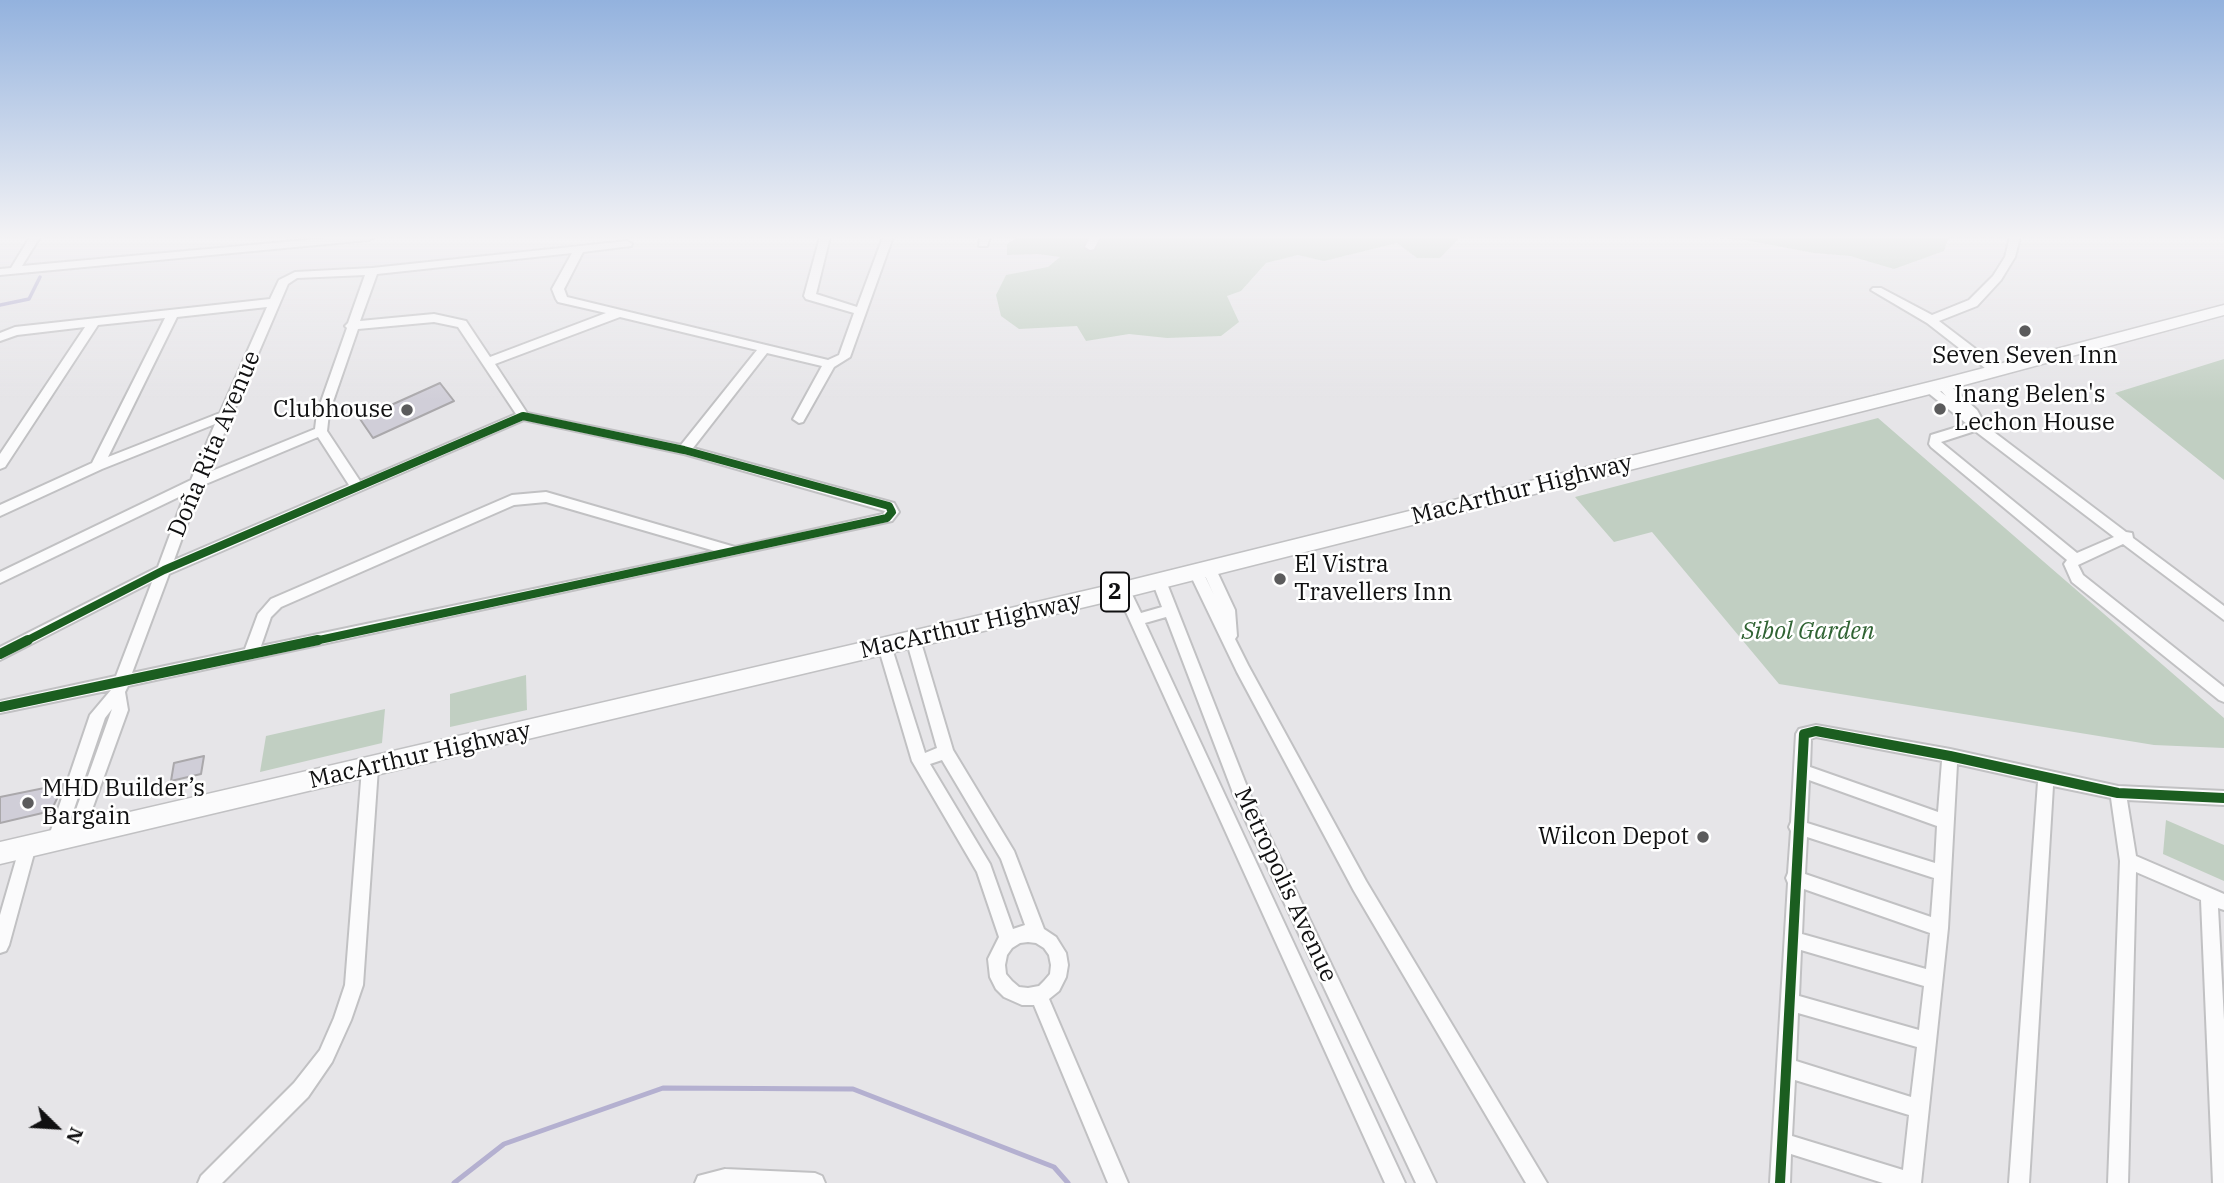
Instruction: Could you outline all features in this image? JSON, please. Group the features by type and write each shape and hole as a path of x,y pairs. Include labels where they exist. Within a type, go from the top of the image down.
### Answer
{"highway":[{"name":"MacArthur Highway","path":"0,853 1123,590 1935,387 1994,369 2224,310"}],"street":[{"name":"Doña Rita Avenue","path":"66,837 98,715 119,687 196,483 280,292"},
{"path":"357,487 321,431 323,413 364,292"},
{"path":"558,292 562,299 616,314 829,363 844,357 869,292"},
{"path":"811,292 810,296 862,312"},
{"path":"1881,292 1931,320 1994,369"},
{"path":"1931,320 1973,303 1983,292"},
{"path":"2,336 275,302"},
{"path":"97,466 173,314"},
{"path":"488,362 616,314"},
{"path":"351,326 434,318 451,319 470,332 523,416"},
{"path":"0,464 93,324"},
{"path":"684,450 764,349"},
{"path":"799,419 829,363"},
{"path":"1935,387 1961,416 1978,423 2224,614"},
{"path":"0,511 97,466 224,416"},
{"path":"0,654 164,570 523,416 538,417 684,450 889,506 892,512 887,518 251,654 119,687 0,707"},
{"path":"1978,423 1935,438 1935,444 2076,559"},
{"path":"0,578 196,483 321,431"},
{"path":"251,654 265,614 276,603 512,500 546,497 734,552"},
{"path":"2127,537 2076,559 2071,564 2077,578 2224,696"},
{"path":"1202,570 1230,641 1360,886 1537,1183"},
{"name":"Metropolis Avenue","path":"1159,581 1243,798 1426,1183"},
{"name":"Metropolis Avenue","path":"1123,590 1395,1183"},
{"path":"1138,620 1170,610"},
{"path":"913,639 946,752 1008,856 1037,934"},
{"path":"885,646 920,761 984,869 1009,941"},
{"path":"1780,1183 1794,878 1804,734 1809,730 1950,756 2118,793 2224,799"},
{"path":"920,761 946,752"},
{"path":"1782,1142 1911,1183 1939,928 1950,756"},
{"path":"208,1183 300,1090 326,1056 342,1020 354,985 370,768"},
{"path":"1802,771 1947,822"},
{"path":"2019,1183 2046,778"},
{"path":"2118,793 2128,860 2118,1183"},
{"path":"1797,827 1942,873"},
{"path":"0,945 28,846"},
{"path":"2128,860 2216,899 2223,1183"},
{"path":"1794,878 1939,928"},
{"path":"1026,933 1037,934 1056,948 1060,967 1050,987 1038,994 1014,994 999,982 996,960 1009,941 1026,933"},
{"path":"1792,939 1933,980"},
{"path":"1038,994 1118,1183"},
{"path":"1789,1002 1926,1041"},
{"path":"1787,1068 1919,1109"},
{"path":"705,1183 724,1179 815,1183"}],"green space":[{"path":"997,292 1238,292 1227,296 1239,322 1221,336 1167,338 1129,334 1086,341 1077,326 1019,329 1001,316"},
{"path":"2224,359 2224,480 2115,393"},
{"name":"Sibol Garden","path":"1878,418 2224,718 2224,748 2154,745 1779,684 1652,532 1614,542 1575,497"},
{"path":"526,675 527,710 450,727 450,694"},
{"path":"385,709 382,743 260,772 266,736"},
{"path":"2166,820 2224,845 2224,881 2163,854"}],"building":[{"name":"Clubhouse","path":"440,383 454,401 373,438 360,419"},
{"path":"204,756 201,774 171,781 174,763"},
{"name":"MHD Builder’s Bargain","path":"64,784 51,811 0,823 0,797"}],"waterway":[{"path":"0,305 29,299 32,292"},
{"path":"454,1183 504,1144 663,1088 853,1089 1054,1167 1068,1183"}],"cycle path":[{"path":"0,654 164,570 523,416 684,450 889,506 892,512 887,518 734,552 0,707"},
{"path":"1780,1183 1804,734 1816,731 1950,756 2118,793 2224,798"}],"place":[{"name":"Seven Seven Inn","path":"2025,331"},
{"name":"Inang Belen's Lechon House","path":"1940,409"},
{"name":"Clubhouse","path":"407,410"},
{"name":"El Vistra Travellers Inn","path":"1280,579"},
{"name":"MHD Builder’s Bargain","path":"28,803"},
{"name":"Wilcon Depot","path":"1703,837"}]}
